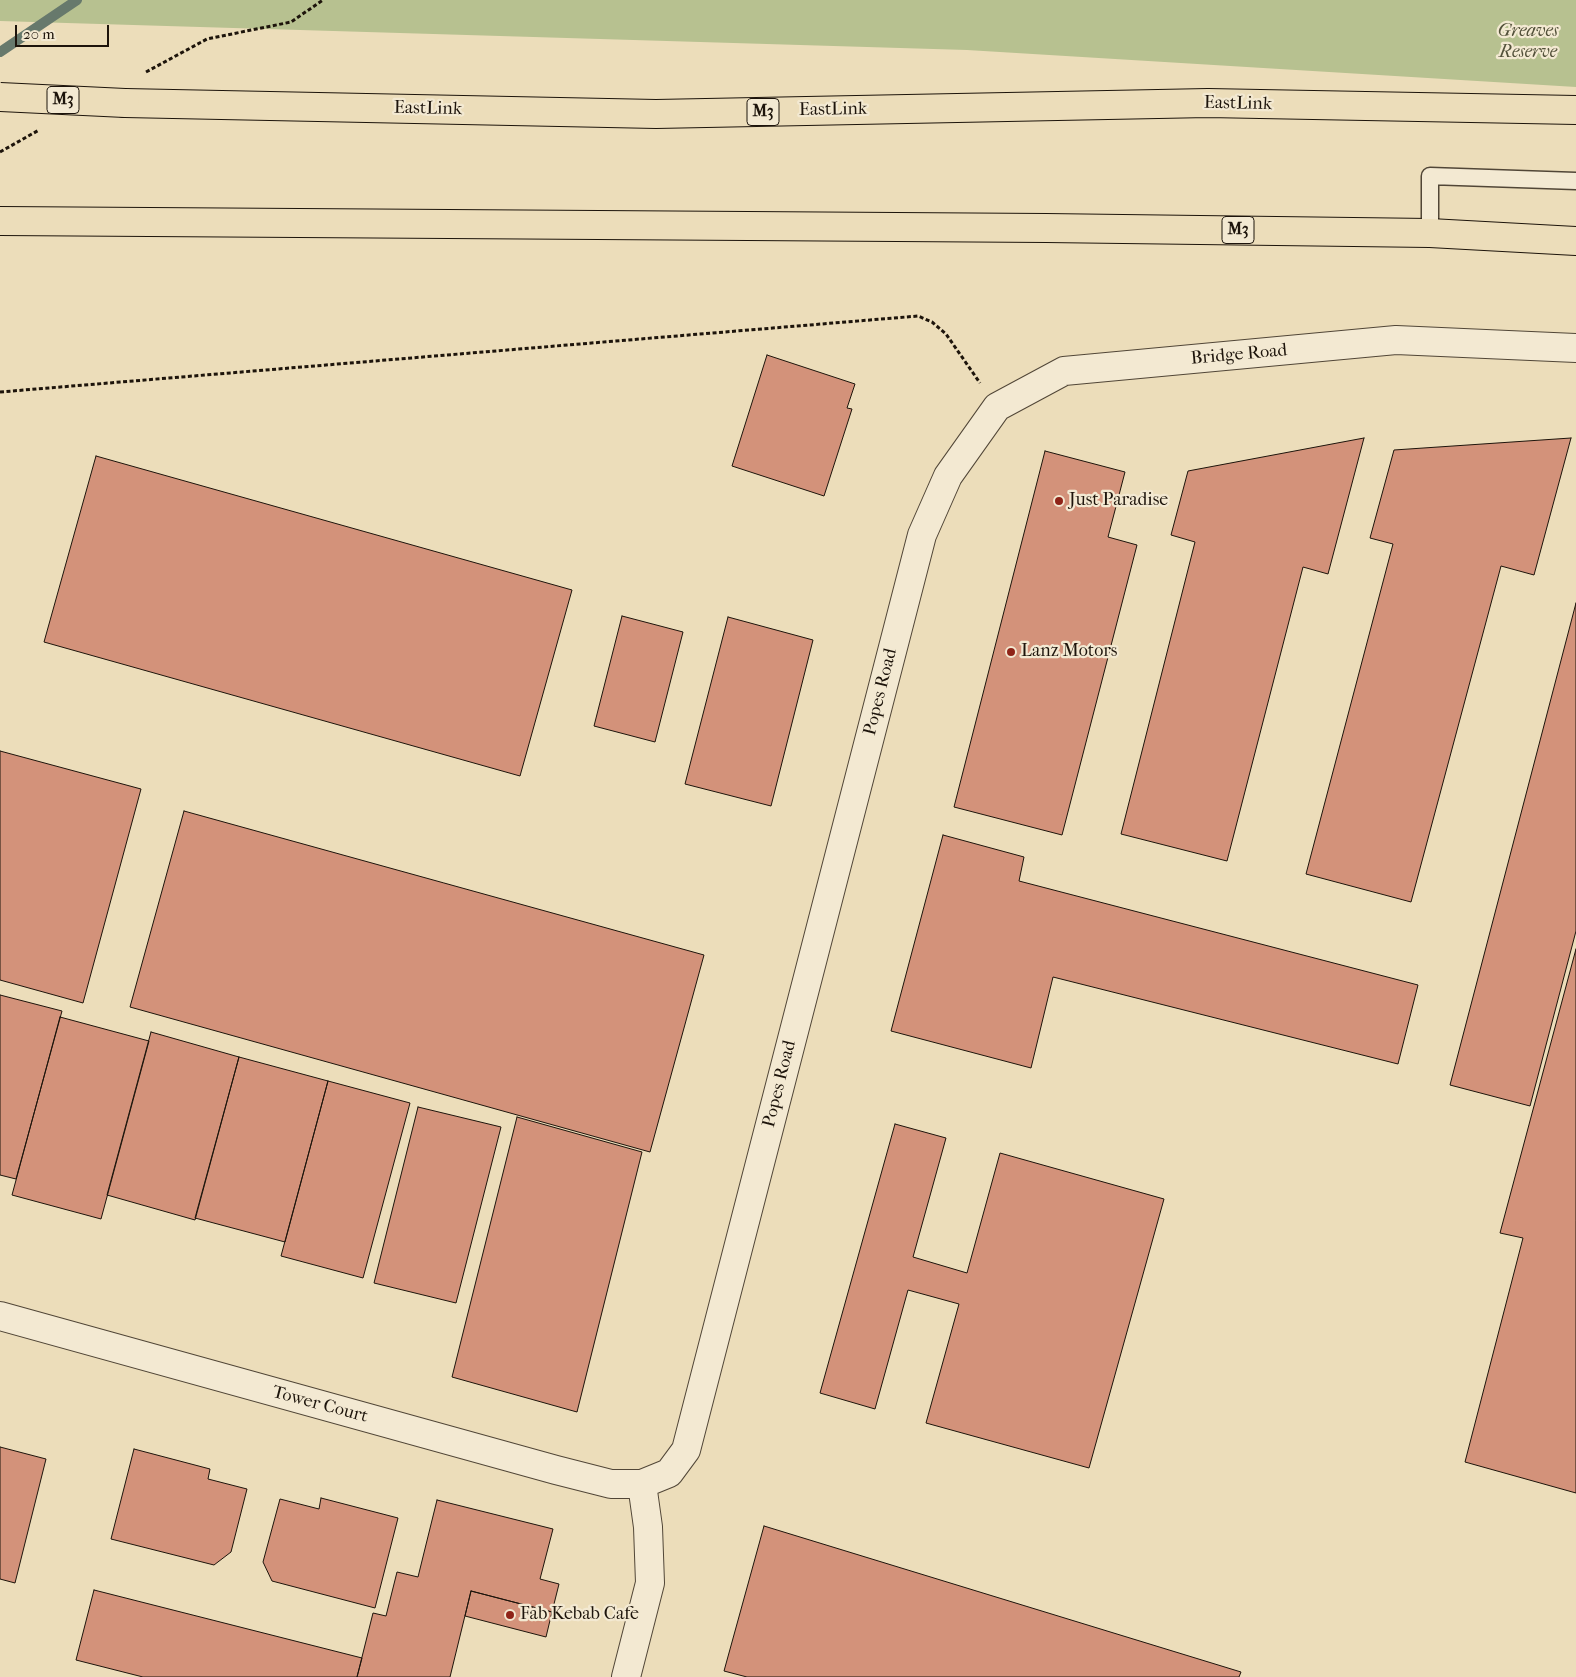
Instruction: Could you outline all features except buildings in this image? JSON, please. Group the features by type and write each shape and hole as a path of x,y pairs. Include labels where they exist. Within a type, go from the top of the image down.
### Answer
{"highway":[{"name":"EastLink","path":"0,97 125,102 656,114 1208,103 1576,110"},
{"name":"M3","path":"7,222 1046,228 1430,233 1576,241"}],"street":[{"name":"Bridge Road","path":"948,476 997,406 1064,371 1396,340 1576,348"},
{"name":"Popes Road","path":"642,1484 669,1473 686,1450 922,535 948,476"},
{"name":"Tower Court","path":"0,1316 556,1470 611,1484 642,1484"},
{"path":"626,1677 650,1583 648,1527 642,1484"}],"lane":[{"path":"1430,233 1430,176 1576,181"}],"path":[{"path":"138,76 207,39 291,22 323,0"},
{"path":"0,152 43,128"},
{"path":"0,392 918,316 932,322 946,334 997,406"}],"green space":[{"name":"Greaves Reserve","path":"0,0 1576,0 1576,87 967,50 0,21"}],"waterway":[{"path":"0,52 77,0"}],"place":[{"name":"Just Paradise","path":"1059,501"},
{"name":"Lanz Motors","path":"1011,652"},
{"name":"Fab Kebab Cafe","path":"510,1615"}]}
